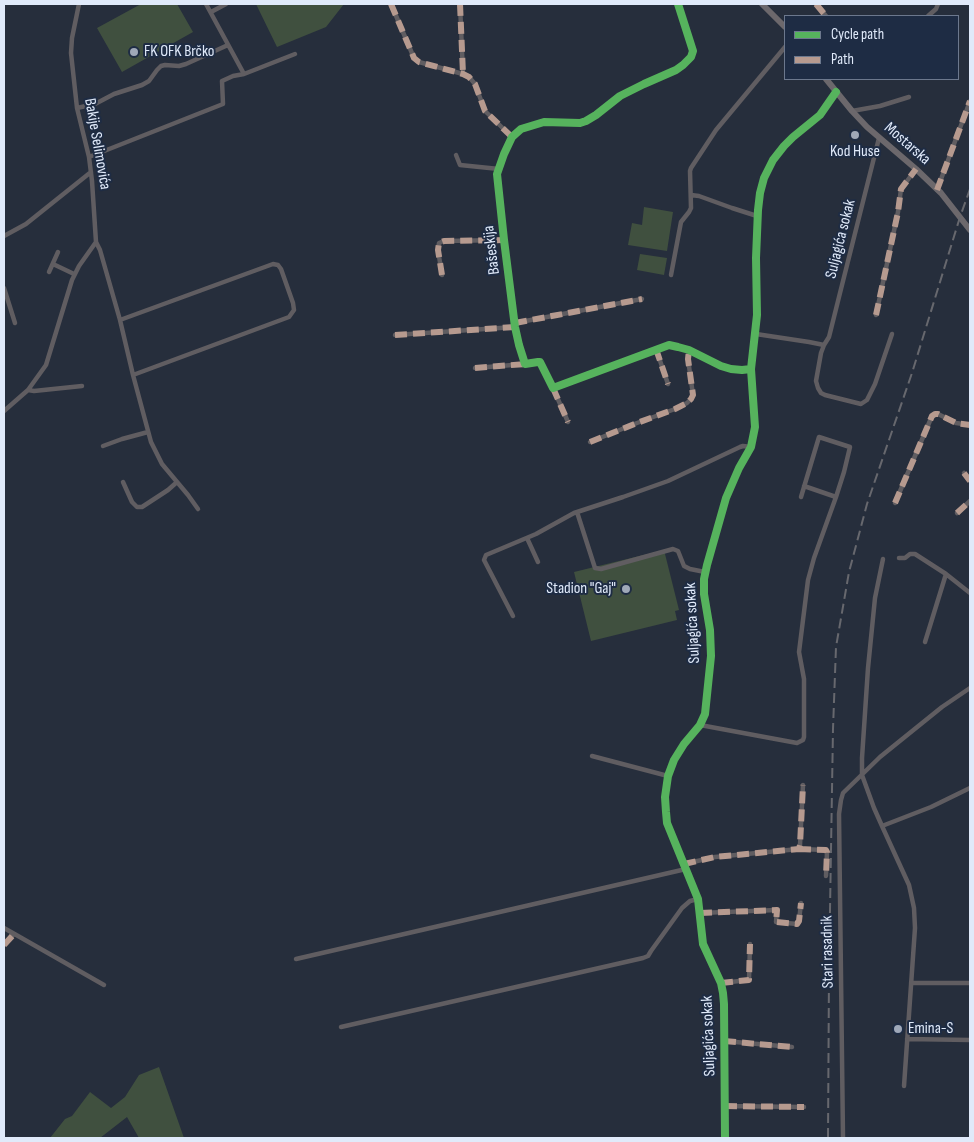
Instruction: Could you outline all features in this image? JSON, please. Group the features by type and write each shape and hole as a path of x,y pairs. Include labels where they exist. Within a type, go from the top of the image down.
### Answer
{"main road":[{"path":"762,4 784,27"},
{"name":"Mostarska","path":"827,80 852,111 879,138 916,169 937,190 970,230"}],"street":[{"name":"Bakije Selimovića","path":"80,4 72,38 71,53 77,108 89,157 94,190 96,242 120,320 148,432 162,464 198,509"},
{"path":"206,4 244,74"},
{"path":"211,12 226,4"},
{"path":"391,4 414,58 419,62 469,77 475,84 482,106 489,116 512,137 521,130 539,123 580,123 586,121 620,96 683,65 691,57 693,51 678,4"},
{"path":"460,4 463,74"},
{"path":"816,4 825,15"},
{"path":"929,15 936,9 938,4"},
{"path":"77,108 95,104 114,94 142,85 149,81 156,70 162,66 186,64 228,45"},
{"path":"671,274 681,222 691,208 690,171 693,165 716,130 784,48"},
{"path":"89,157 223,104 222,81 295,54"},
{"name":"Suljagića sokak","path":"726,1138 724,1004 721,983 703,944 698,899 667,823 665,804 668,776 676,756 700,725 705,714 711,656 710,630 703,586 705,572 726,498 739,468 751,447 755,428 751,369 756,334 758,201 768,168 773,160 793,137 820,115 836,92"},
{"path":"852,111 880,106 909,97"},
{"path":"937,190 970,102"},
{"name":"Bašeskija","path":"512,137 497,174 515,325 525,364"},
{"name":"Suljagića sokak","path":"879,138 829,336 824,346 817,375 816,381 821,393 861,404 867,400 875,384 892,334"},
{"path":"456,155 460,165 498,169"},
{"path":"876,315 898,212 901,189 916,169"},
{"path":"4,236 26,224 91,172"},
{"path":"691,196 699,196 757,216"},
{"path":"442,276 438,250 439,243 444,241 504,240"},
{"path":"4,411 28,390 46,365 74,274 96,242"},
{"path":"49,272 58,252"},
{"path":"53,264 74,274"},
{"path":"120,320 273,264 278,265 281,269 293,302 294,310 289,317 133,375"},
{"path":"4,288 15,323"},
{"path":"395,335 515,325 642,299"},
{"path":"756,334 824,346"},
{"path":"554,388 669,345 689,350 731,369 751,369"},
{"path":"656,349 668,384"},
{"path":"590,442 687,403 693,396 688,359 689,350"},
{"path":"475,368 540,362 554,388 568,422"},
{"path":"28,390 82,386"},
{"path":"895,502 932,416 938,414 956,423 970,425"},
{"path":"103,446 148,432"},
{"path":"700,725 797,743 803,740 804,679 799,652 808,580 844,472 850,447 819,437 801,497"},
{"path":"512,616 484,560 486,555 527,538 577,512 668,480 740,447 751,447"},
{"path":"964,473 970,481"},
{"path":"123,482 132,502 137,507 142,507 177,482"},
{"path":"804,486 836,496"},
{"path":"957,513 970,501"},
{"path":"577,512 596,568 601,569 673,549 678,551 684,566 705,572"},
{"path":"527,538 538,562"},
{"path":"899,558 915,554 946,574 970,593"},
{"path":"884,559 875,598 868,668 862,774 874,808 909,886 914,908 904,1086"},
{"path":"925,642 946,574"},
{"name":"Stari rasadnik","path":"843,1138 839,814 841,800 844,793 880,757 942,707 970,688"},
{"path":"592,756 668,776"},
{"path":"798,849 800,845 803,785"},
{"path":"882,826 931,807 970,788"},
{"path":"296,959 685,866 715,856 798,849 826,850 826,876"},
{"path":"341,1027 643,958 652,951 682,908 690,901 698,899"},
{"path":"700,913 777,910 776,922 797,924 801,903"},
{"path":"4,928 104,985"},
{"path":"4,945 14,934"},
{"path":"721,983 749,980 750,944"},
{"path":"911,983 970,983"},
{"path":"906,1039 970,1040"},
{"name":"Suljagića sokak","path":"724,1040 792,1046"},
{"path":"725,1106 804,1107"}],"green space":[{"name":"FK OFK Brčko","path":"141,4 177,4 193,32 122,72 97,28"},
{"path":"256,4 344,4 326,27 277,47"},
{"path":"644,207 673,212 667,251 628,245 632,223 642,225"},
{"path":"640,254 667,258 664,275 637,270"},
{"name":"Stadion \"Gaj\"","path":"664,550 679,610 675,611 677,620 591,641 574,572"},
{"path":"159,1067 184,1138 139,1138 127,1117 100,1138 50,1138 65,1119 72,1116 90,1092 111,1108 125,1097 139,1075"}],"railway":[{"path":"828,1138 829,971 836,647 849,572 867,504 912,373 970,189"}],"marked path":[{"path":"391,4 414,58 419,62 469,77 475,84 485,111 512,137"},
{"path":"460,4 463,74"},
{"path":"816,4 825,15"},
{"path":"937,190 970,101"},
{"path":"876,315 898,212 901,189 916,169"},
{"path":"442,275 438,250 439,243 444,241 504,240"},
{"path":"515,323 642,299"},
{"path":"395,335 515,327"},
{"path":"656,349 668,384"},
{"path":"590,442 687,403 693,395 688,359 689,350"},
{"path":"475,368 525,364"},
{"path":"553,388 568,422"},
{"path":"895,503 932,416 938,414 956,423 970,425"},
{"path":"964,473 970,481"},
{"path":"957,513 970,501"},
{"path":"684,864 715,857 799,849 803,785"},
{"path":"799,849 826,850 826,876"},
{"path":"700,913 777,910 776,922 797,924 801,903"},
{"path":"4,945 14,934"},
{"path":"721,983 749,980 750,944"},
{"path":"724,1041 792,1047"},
{"path":"725,1106 804,1107"}],"cycle path":[{"path":"678,4 693,51 691,57 683,65 620,96 586,121 580,123 544,122 521,129 512,137 497,174 515,327 525,364 540,362 553,388 669,345 689,350 731,369 751,369"},
{"path":"725,1138 723,993 721,983 703,944 698,899 667,823 665,797 668,776 674,760 684,744 700,725 705,714 711,656 704,579 726,498 739,468 751,447 755,427 751,369 757,315 756,258 760,193 764,178 773,160 793,137 820,115 836,92"}],"place":[{"name":"FK OFK Brčko","path":"134,52"},
{"name":"Kod Huse","path":"855,135"},
{"name":"Stadion \"Gaj\"","path":"626,589"},
{"name":"Emina-S","path":"898,1029"}]}
